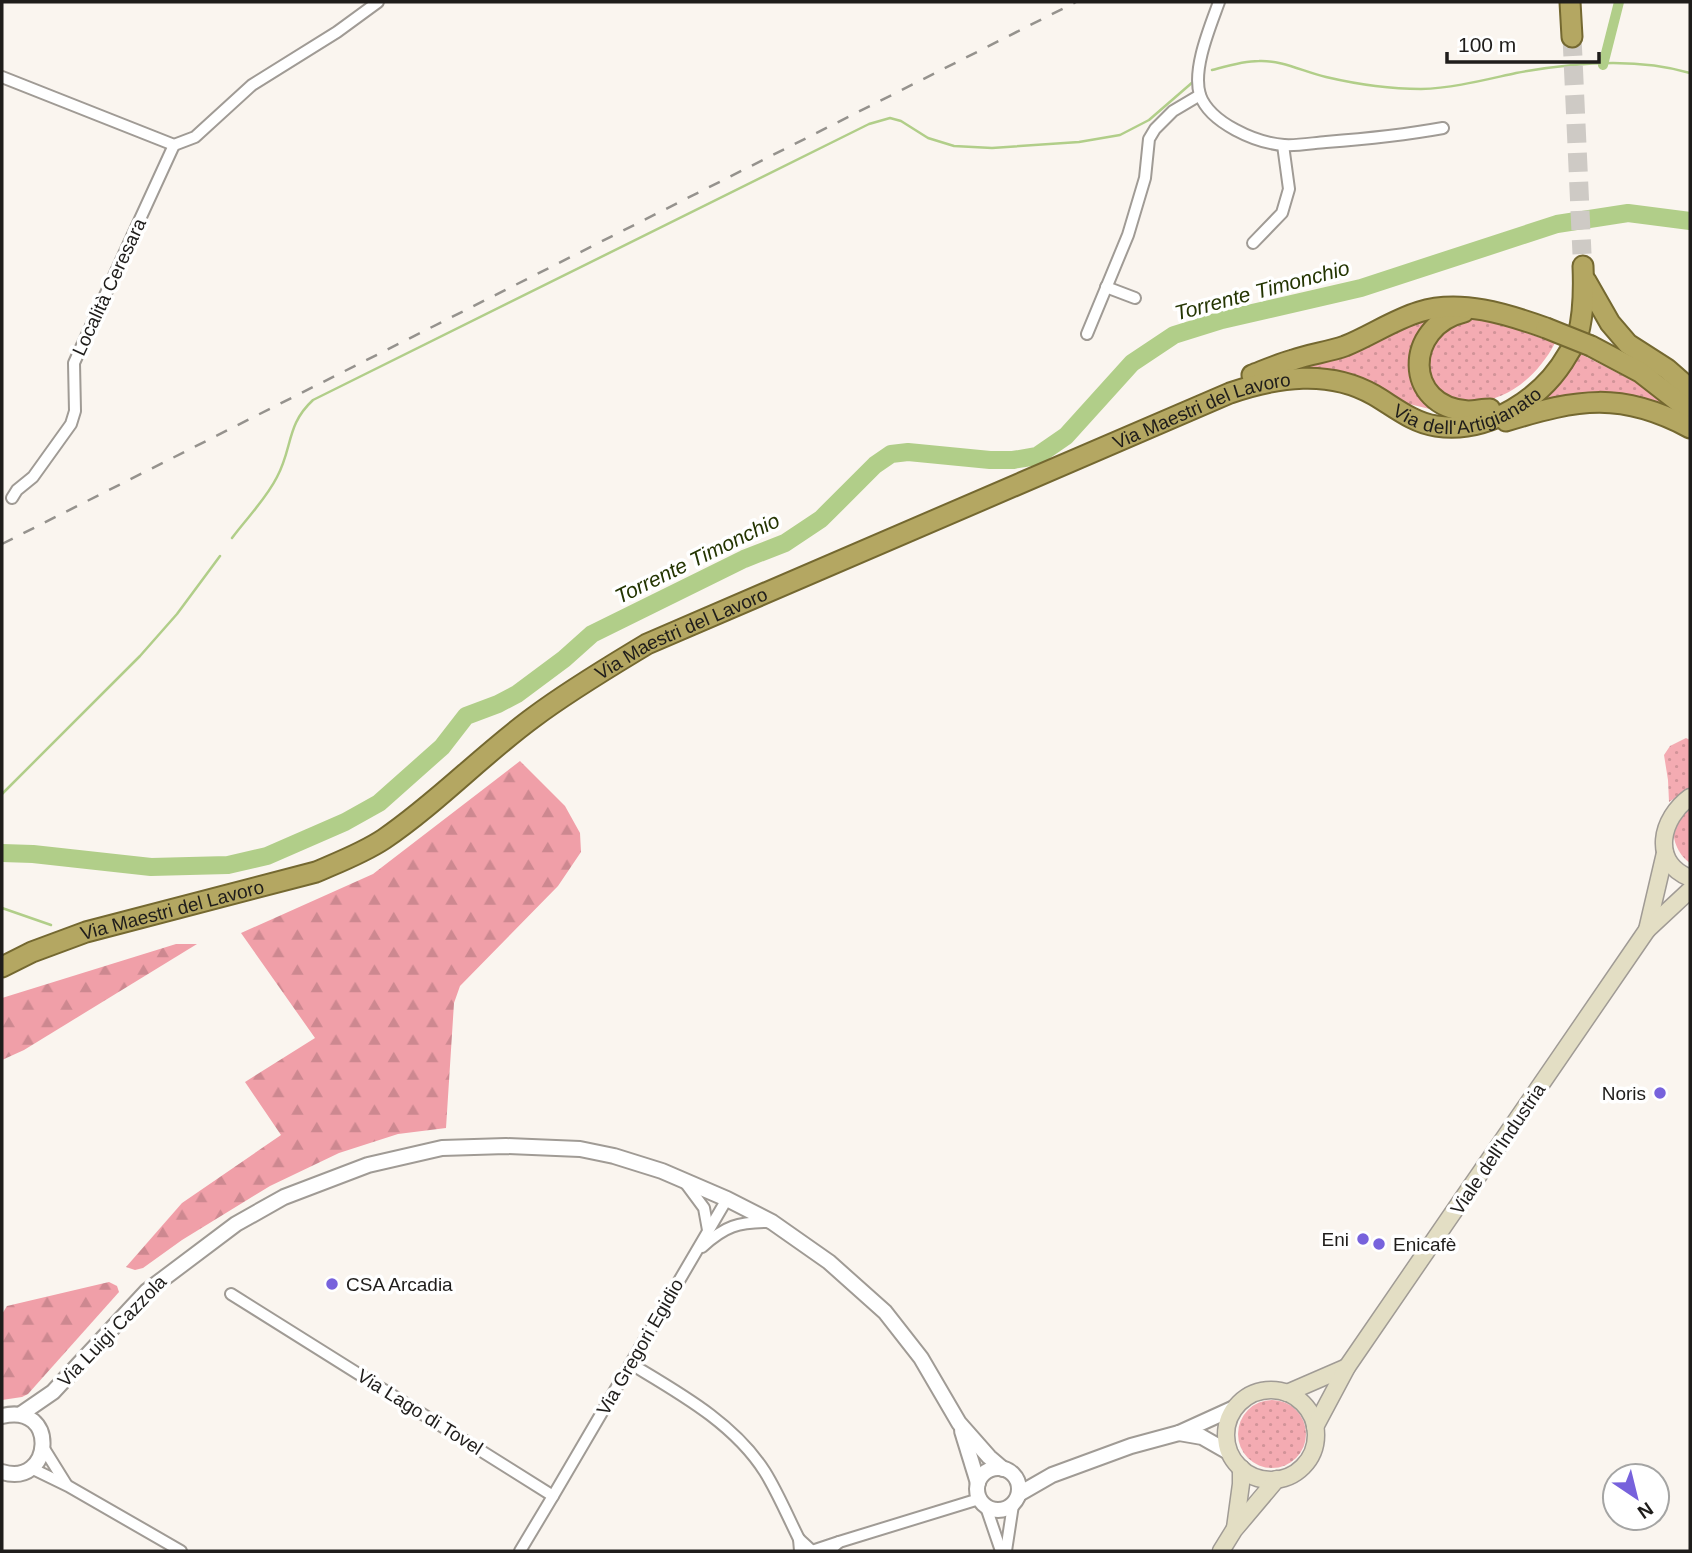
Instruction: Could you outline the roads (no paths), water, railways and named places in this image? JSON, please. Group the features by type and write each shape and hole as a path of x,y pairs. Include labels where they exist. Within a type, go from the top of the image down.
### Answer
{"highway":[{"path":"1570,2 1572,37"},
{"path":"1583,265 1610,323 1628,344 1667,369 1690,388"},
{"name":"Via dell'Artigianato","path":"1391,406 1431,416 1464,417 1490,409 1531,386 1550,366 1572,321 1583,265"},
{"name":"Via dell'Artigianato","path":"1391,406 1436,426 1476,424 1499,416 1538,393 1557,373 1577,338 1584,301 1583,265"},
{"path":"1133,435 1173,411 1254,374 1294,359 1331,351 1420,311 1443,307 1475,309 1519,318 1591,346 1640,372 1690,411"},
{"path":"1475,309 1443,320 1427,335 1420,350 1418,368 1425,388 1437,400 1467,411 1490,409"},
{"name":"Via Maestri del Lavoro","path":"2,967 32,952 86,932 316,872 348,858 381,841 409,821 533,718 587,680 648,644 1230,393 1258,383 1307,377 1330,379 1372,394 1391,406"},
{"path":"1436,426 1469,430 1579,403 1613,402 1645,407 1690,428"}],"main road":[{"name":"Viale dell'Industria","path":"1647,930 1665,853 1665,826 1690,797"},
{"path":"1665,853 1677,870 1690,878"},
{"name":"Viale dell'Industria","path":"1221,1551 1234,1530 1277,1479 1299,1469 1307,1461 1315,1439 1315,1427 1347,1367 1647,930 1690,890"},
{"path":"1287,1393 1347,1367"},
{"path":"1277,1479 1258,1477 1241,1468 1230,1453 1226,1430 1234,1408 1252,1394 1275,1390 1300,1401 1310,1412 1315,1427"},
{"name":"Viale dell'Industria","path":"1234,1530 1241,1468"}],"street":[{"path":"2,76 174,145 195,137 252,85 337,32 378,2"},
{"path":"1219,2 1205,42 1200,85 1217,120 1245,134 1283,145 1394,137 1443,128"},
{"path":"1087,334 1121,256 1139,201 1145,178 1149,139 1155,129 1200,85"},
{"name":"Località Ceresara","path":"12,498 17,490 33,477 71,424 75,411 74,363 174,145"},
{"path":"1253,243 1282,214 1289,189 1283,145"},
{"path":"1107,287 1135,298"},
{"name":"Via Luigi Cazzola","path":"2,1416 21,1414 53,1392 147,1291 236,1224 284,1197 368,1166 442,1148 506,1146 580,1149 614,1156 683,1180 727,1199 772,1222 830,1262 885,1312 912,1345 959,1423 989,1457 1009,1472"},
{"path":"683,1180 704,1208 708,1230"},
{"name":"Via Gregori Egidio","path":"553,1496 727,1199"},
{"path":"695,1254 723,1229 735,1224 772,1222"},
{"name":"Via Lago di Tovel","path":"231,1294 553,1496"},
{"path":"631,1364 687,1398 744,1446 764,1470 801,1547 812,1551 983,1503 997,1511 1052,1475 1131,1446 1179,1433 1234,1408"},
{"name":"Via Luigi Cazzola","path":"39,1428 42,1412 53,1392"},
{"path":"21,1414 39,1428 43,1447 68,1486"},
{"name":"Via Luigi Cazzola","path":"959,1423 978,1483"},
{"path":"1179,1433 1202,1437 1230,1453"},
{"path":"4,1473 16,1474 31,1468 41,1455 43,1447"},
{"path":"31,1468 68,1486 181,1551"},
{"path":"1004,1551 983,1503 978,1483 981,1477 991,1470 1052,1475"},
{"path":"1004,1551 1020,1488 1009,1472"},
{"path":"520,1551 553,1496"},
{"path":"829,1551 839,1542"}],"waterway":[{"path":"1603,65 1619,2"},
{"path":"1212,70 1247,62 1268,61 1349,82 1421,89 1580,64 1626,63 1690,73"},
{"path":"232,538 273,485 298,418 313,400 869,124 890,118 901,121 928,138 954,146 992,148 1079,142 1120,135 1149,120 1194,81"},
{"name":"Torrente Timonchio","path":"2,853 151,867 228,865 267,856 345,822 379,803 442,747 466,716 517,694 592,634 744,559 785,543 821,519 875,465 891,454 908,452 990,460 1037,456 1066,436 1132,363 1174,335 1222,320 1361,288 1557,224 1628,213 1690,221"},
{"path":"2,794 140,656 177,614 220,556"},
{"path":"2,908 51,925"}],"tunnel":[{"path":"1572,37 1582,254"}],"railway":[{"path":"2,544 1076,2"}],"place":[{"name":"Noris","path":"1660,1093"},
{"name":"Eni","path":"1363,1239"},
{"name":"Enicafè","path":"1379,1244"},
{"name":"CSA Arcadia","path":"332,1284"}]}
